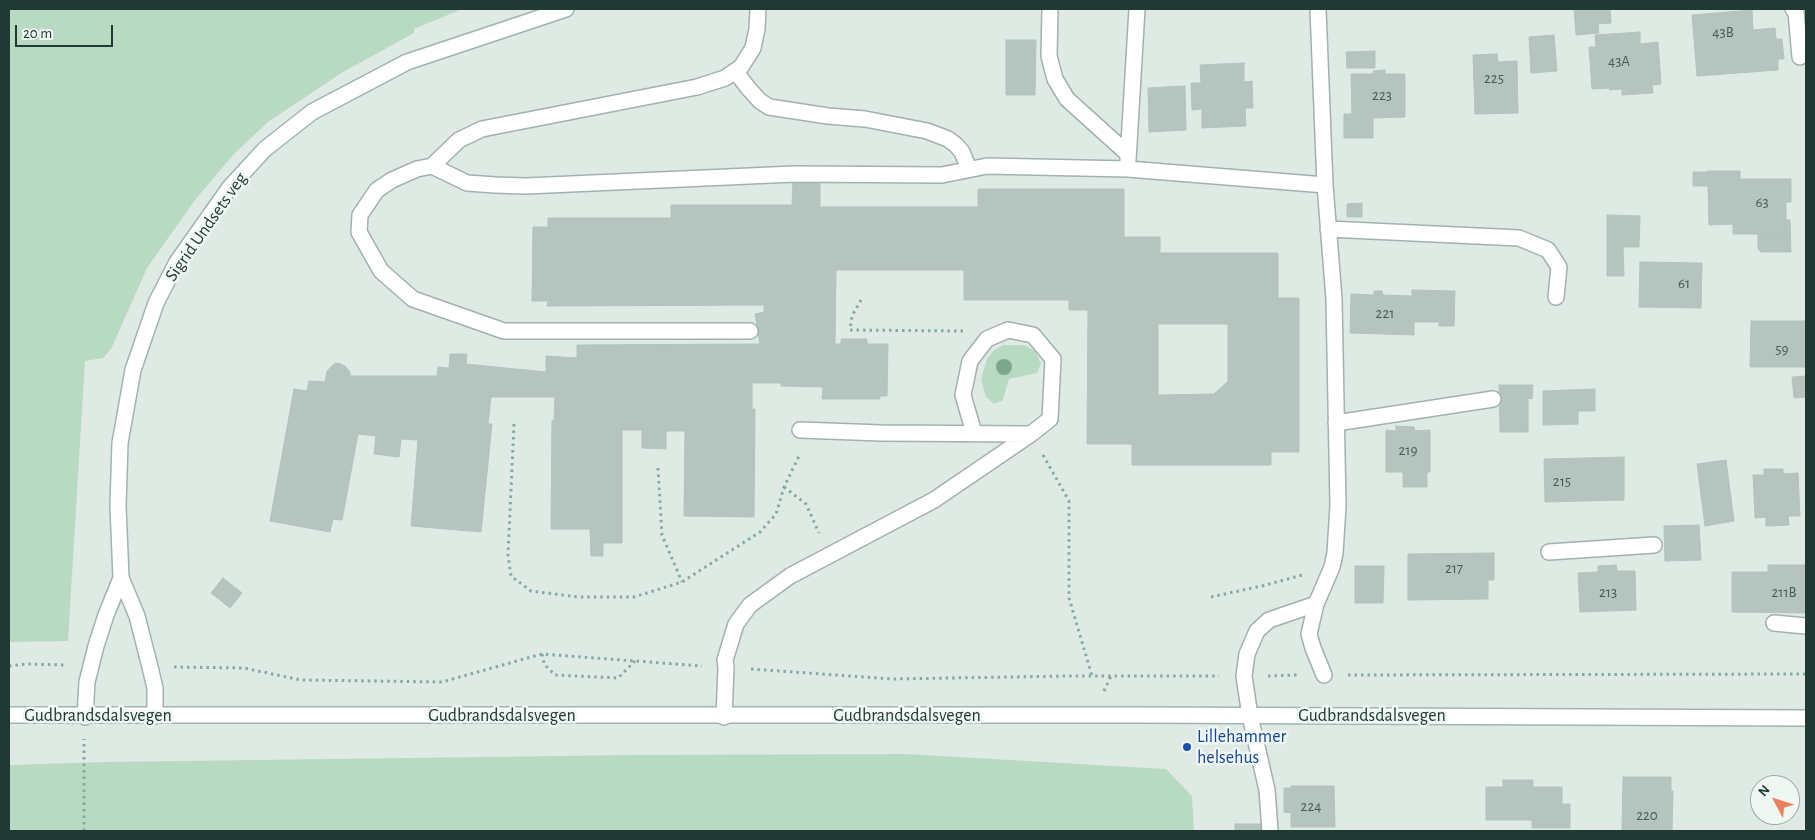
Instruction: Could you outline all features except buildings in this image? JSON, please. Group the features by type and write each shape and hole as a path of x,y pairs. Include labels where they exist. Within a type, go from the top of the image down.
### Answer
{"main road":[{"name":"Sigrid Undsets veg","path":"155,716 155,688 150,667 137,616 121,578 118,506 120,443 134,370 156,303 177,262 230,187 265,148 312,112 407,62 566,9"},
{"path":"750,331 504,331 413,299 381,271 359,232 360,214 377,190 392,180 417,169 432,166 459,140 482,129 697,87 725,78 741,67 753,48 757,29 758,9"},
{"path":"1050,9 1049,56 1055,79 1067,100 1128,162"},
{"path":"1128,162 1137,9"},
{"path":"1318,9 1325,185 1334,299 1338,506 1335,553 1332,567 1316,604 1309,634 1324,675"},
{"path":"1794,9 1796,12 1800,57"},
{"path":"734,72 754,95 769,106 828,116 865,119 927,131 948,139 962,152 969,169"},
{"path":"432,166 467,183 526,186 794,174 942,175 987,166 1128,162 1325,185"},
{"path":"1328,229 1519,238 1548,250 1559,267 1556,297"},
{"path":"724,717 725,660 732,633 750,605 775,585 934,500 1031,434 1050,418 1052,359 1033,335 1008,330 987,339 970,361 963,394 974,433"},
{"path":"1336,423 1493,399"},
{"path":"805,431 1031,434"},
{"path":"1549,552 1654,545"},
{"name":"Sigrid Undsets veg","path":"85,717 87,682 91,666 106,614 121,578"},
{"path":"1270,831 1267,790 1250,716 1244,676 1247,654 1257,631 1270,620 1316,604"},
{"path":"1774,624 1806,626"},
{"name":"Gudbrandsdalsvegen","path":"9,715 85,717 1250,716 1806,718"}],"path":[{"path":"861,300 852,316 850,330 965,331 987,339"},
{"path":"514,424 508,555 511,576 531,591 578,597 634,597 682,582 760,532 776,514 805,431"},
{"path":"1031,434 1069,501 1069,598 1092,676"},
{"path":"658,468 662,535 682,582"},
{"path":"784,488 806,504 829,555"},
{"path":"1211,597 1266,585 1332,567"},
{"path":"542,654 544,664 555,675 618,678 635,661"},
{"path":"150,667 244,668 301,680 442,682 542,654 892,679 1092,676 1806,674"},
{"path":"9,666 26,664 91,666"},
{"path":"84,831 85,717"}],"green space":[{"path":"9,9 462,9 414,29 414,33 343,72 268,122 234,154 195,200 147,268 111,349 103,358 85,361 68,641 9,642"},
{"path":"1003,345 1024,345 1035,351 1041,363 1037,373 1009,379 1003,400 994,404 986,397 981,379 987,359 993,351"},
{"path":"906,754 1166,769 1192,796 1194,831 9,831 9,765 633,755"}],"place":[{"name":"Lillehammer helsehus","path":"1187,747"}]}
